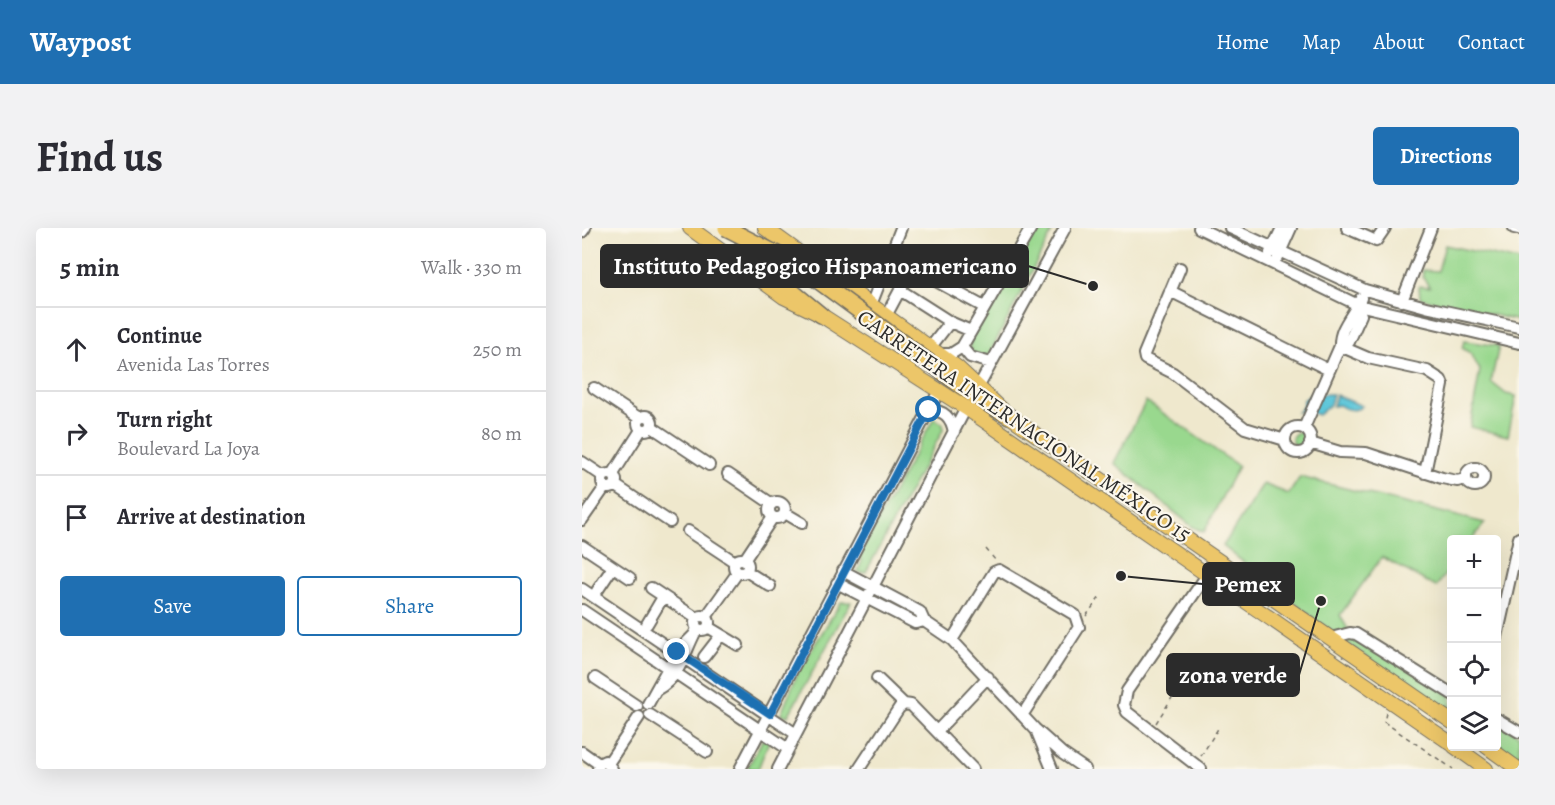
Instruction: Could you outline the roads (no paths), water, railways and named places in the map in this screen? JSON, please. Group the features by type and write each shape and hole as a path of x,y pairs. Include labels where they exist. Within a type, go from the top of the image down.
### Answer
{"highway":[{"path":"726,228 791,261 973,395 1010,416"},
{"path":"734,228 776,278 821,315"}],"main road":[{"name":"CARRETERA INTERNACIONAL MÉXICO 15","path":"690,228 784,297 821,315 966,408 1392,701 1447,742"},
{"name":"CARRETERA INTERNACIONAL MÉXICO 15","path":"765,228 958,368 1010,416 1447,719"},
{"name":"CARRETERA INTERNACIONAL MÉXICO 15","path":"1460,751 1485,769"},
{"path":"1492,751 1518,769"}],"street":[{"path":"871,305 901,228"},
{"path":"950,322 934,351 951,354 962,347 1031,228"},
{"path":"979,386 1065,228"},
{"path":"1199,228 1358,306 1519,343"},
{"path":"1230,228 1365,290 1426,307 1519,327"},
{"path":"1277,250 1282,228"},
{"path":"1270,264 1291,228"},
{"path":"1347,228 1376,241 1385,228"},
{"path":"1402,301 1431,228"},
{"path":"1514,228 1519,229"},
{"path":"890,256 984,307"},
{"path":"886,316 911,268"},
{"path":"1180,268 1144,354 1145,359 1173,373 1245,428 1285,440"},
{"path":"900,290 950,322 971,331"},
{"path":"1306,423 1291,429 1285,440 1287,447 1294,452 1302,452 1310,443 1306,423 1340,346 1339,338 1351,312 1358,306 1365,290"},
{"path":"1170,291 1329,370"},
{"path":"1423,322 1426,307"},
{"path":"1340,346 1368,358 1427,371 1441,380 1443,385 1425,473"},
{"path":"962,347 970,357 991,363"},
{"path":"582,520 651,418 647,416 639,418 594,388"},
{"path":"740,769 939,391"},
{"path":"778,769 966,408"},
{"path":"929,410 938,410 946,415 952,422 954,432"},
{"path":"646,428 709,465"},
{"path":"1310,443 1340,452 1366,453 1457,481 1466,478"},
{"path":"582,462 670,522"},
{"path":"728,474 772,504 776,502 784,505 785,513"},
{"path":"772,504 769,511 773,517"},
{"path":"773,517 782,517 785,513"},
{"path":"785,513 802,523"},
{"path":"582,752 604,766 644,711 773,517"},
{"path":"688,531 770,586"},
{"path":"1501,623 1515,574 1519,538"},
{"path":"582,546 630,578"},
{"path":"597,591 613,567"},
{"path":"952,639 994,572 999,570 1075,615 1079,627 1023,714"},
{"path":"843,571 920,612 924,621 952,639 1035,729 1063,754 1085,769"},
{"path":"1198,767 1127,712 1124,705 1127,691 1207,575"},
{"path":"837,582 915,623 924,621"},
{"path":"651,588 700,625 738,645"},
{"path":"582,589 770,714 796,734"},
{"path":"647,624 663,597"},
{"path":"582,610 788,749"},
{"path":"1331,638 1350,633 1356,634 1447,691"},
{"path":"704,657 721,635"},
{"path":"937,730 988,677"},
{"path":"595,678 707,752"},
{"path":"877,678 904,704 911,705 973,769"},
{"path":"859,769 899,708 904,704"},
{"path":"1501,721 1519,719"},
{"path":"1501,721 1519,732"},
{"path":"1035,729 1051,766"},
{"path":"1051,766 1055,756 1063,754"}],"water":[{"path":"1312,394 1333,394 1330,405 1318,415 1306,411 1297,412 1303,407 1303,400"},
{"path":"1336,395 1362,406 1354,410 1339,405 1333,406"}],"place":[{"name":"Instituto Pedagogico Hispanoamericano","path":"1093,286"},
{"name":"Pemex","path":"1121,576"},
{"name":"zona verde","path":"1321,601"}]}
